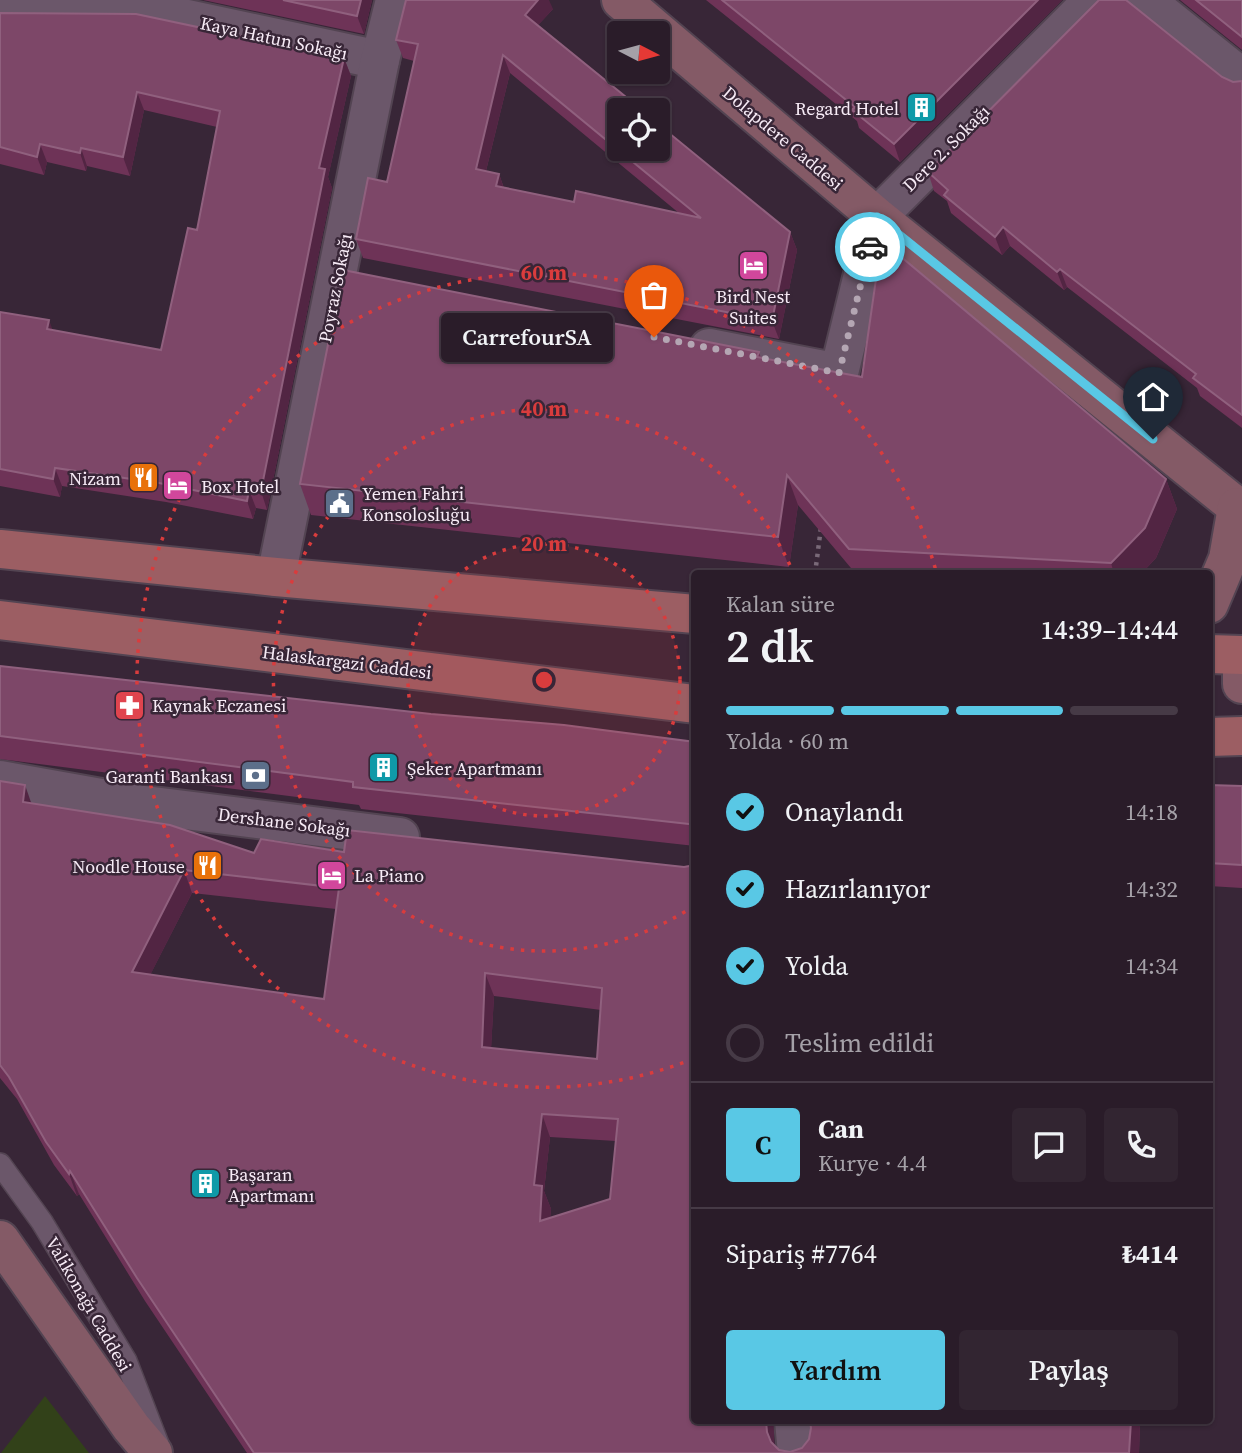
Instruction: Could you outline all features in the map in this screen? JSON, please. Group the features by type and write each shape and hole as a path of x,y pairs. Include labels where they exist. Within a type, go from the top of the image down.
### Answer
{"main road":[{"name":"Dolapdere Caddesi","path":"621,0 877,217 1240,509"},
{"path":"1213,595 1228,559 1240,509"},
{"path":"0,549 276,577 691,614"},
{"name":"Halaskargazi Caddesi","path":"0,620 691,704"},
{"path":"1213,654 1242,655"},
{"path":"1242,673 1242,684"},
{"path":"1213,737 1242,736"},
{"name":"Valikonağı Caddesi","path":"0,1240 131,1427 153,1453"}],"street":[{"name":"Poyraz Sokağı","path":"276,577 351,278 380,60 395,0"},
{"name":"Dere 2. Sokağı","path":"877,217 1093,0"},
{"path":"1145,0 1242,78"},
{"name":"Kaya Hatun Sokağı","path":"0,10 145,10 380,60"},
{"path":"677,341 839,373 877,217"},
{"name":"Dershane Sokağı","path":"0,780 129,803 439,841"},
{"path":"794,1424 797,1453"}],"lane":[{"name":"Valikonağı Caddesi","path":"0,1164 42,1222 126,1361 162,1453"}],"path":[{"path":"816,570 822,520"}],"green space":[{"path":"45,1396 89,1453 1,1453"}],"building":[{"path":"283,0 361,0 357,16"},
{"path":"406,0 538,0 525,15 627,98 607,98 607,141 503,55 476,169 499,174 496,186 574,202 576,191 701,218 632,161 670,161 670,134 790,232 772,321 356,239 368,178 387,182 418,44 396,40"},
{"path":"722,0 1038,0 894,144 852,110 855,107"},
{"path":"1099,0 1126,0 1222,77 1233,82 1242,81 1242,415 1193,378 1196,374 1060,269 1057,272 1003,227 995,237 944,195 948,190 928,172"},
{"path":"1196,0 1242,0 1242,37"},
{"path":"0,13 136,14 344,58 319,168 325,169 261,491 249,490 247,501 159,483 55,468 53,479 0,469 0,312 49,320 47,329 161,350 188,228 197,230 220,111 137,92 123,157 81,148 80,153 40,144 37,157 0,147"},
{"path":"880,251 894,263 900,256 1166,479 1145,528 1111,563 849,549 787,475 778,537 300,484 343,270 759,352 757,357 862,377"},
{"path":"0,666 431,714 564,725 691,741 691,825 353,787 353,782 0,736"},
{"path":"0,781 25,785 23,802 170,825 254,853 261,839 344,852 347,830 691,866 691,1424 766,1424 771,1442 779,1450 790,1452 802,1448 809,1439 810,1424 1131,1424 1129,1453 254,1453 137,1278 70,1171 69,1174 46,1142 0,1065","holes":["184,870 339,888 324,999 132,972","485,973 602,988 597,1059 482,1047","542,1114 618,1119 610,1199 540,1221 542,1186 534,1185"]},
{"path":"1213,785 1242,786 1242,865 1213,863"}],"way so far":[{"path":"654,337 839,373 870,247"}],"place":[{"name":"Regard Hotel","path":"922,108"},
{"name":"Bird Nest Suites","path":"753,266"},
{"name":"CarrefourSA","path":"654,337"},
{"name":"Nizam","path":"144,478"},
{"name":"Box Hotel","path":"178,486"},
{"name":"Yemen Fahri Konsolosluğu","path":"339,503"},
{"name":"Kaynak Eczanesi","path":"129,705"},
{"name":"Şeker Apartmanı","path":"384,768"},
{"name":"Garanti Bankası","path":"256,776"},
{"name":"Noodle House","path":"208,866"},
{"name":"La Piano","path":"331,875"},
{"name":"Başaran Apartmanı","path":"205,1184"}],"route":[{"path":"870,247 877,217 1153,439"}]}
